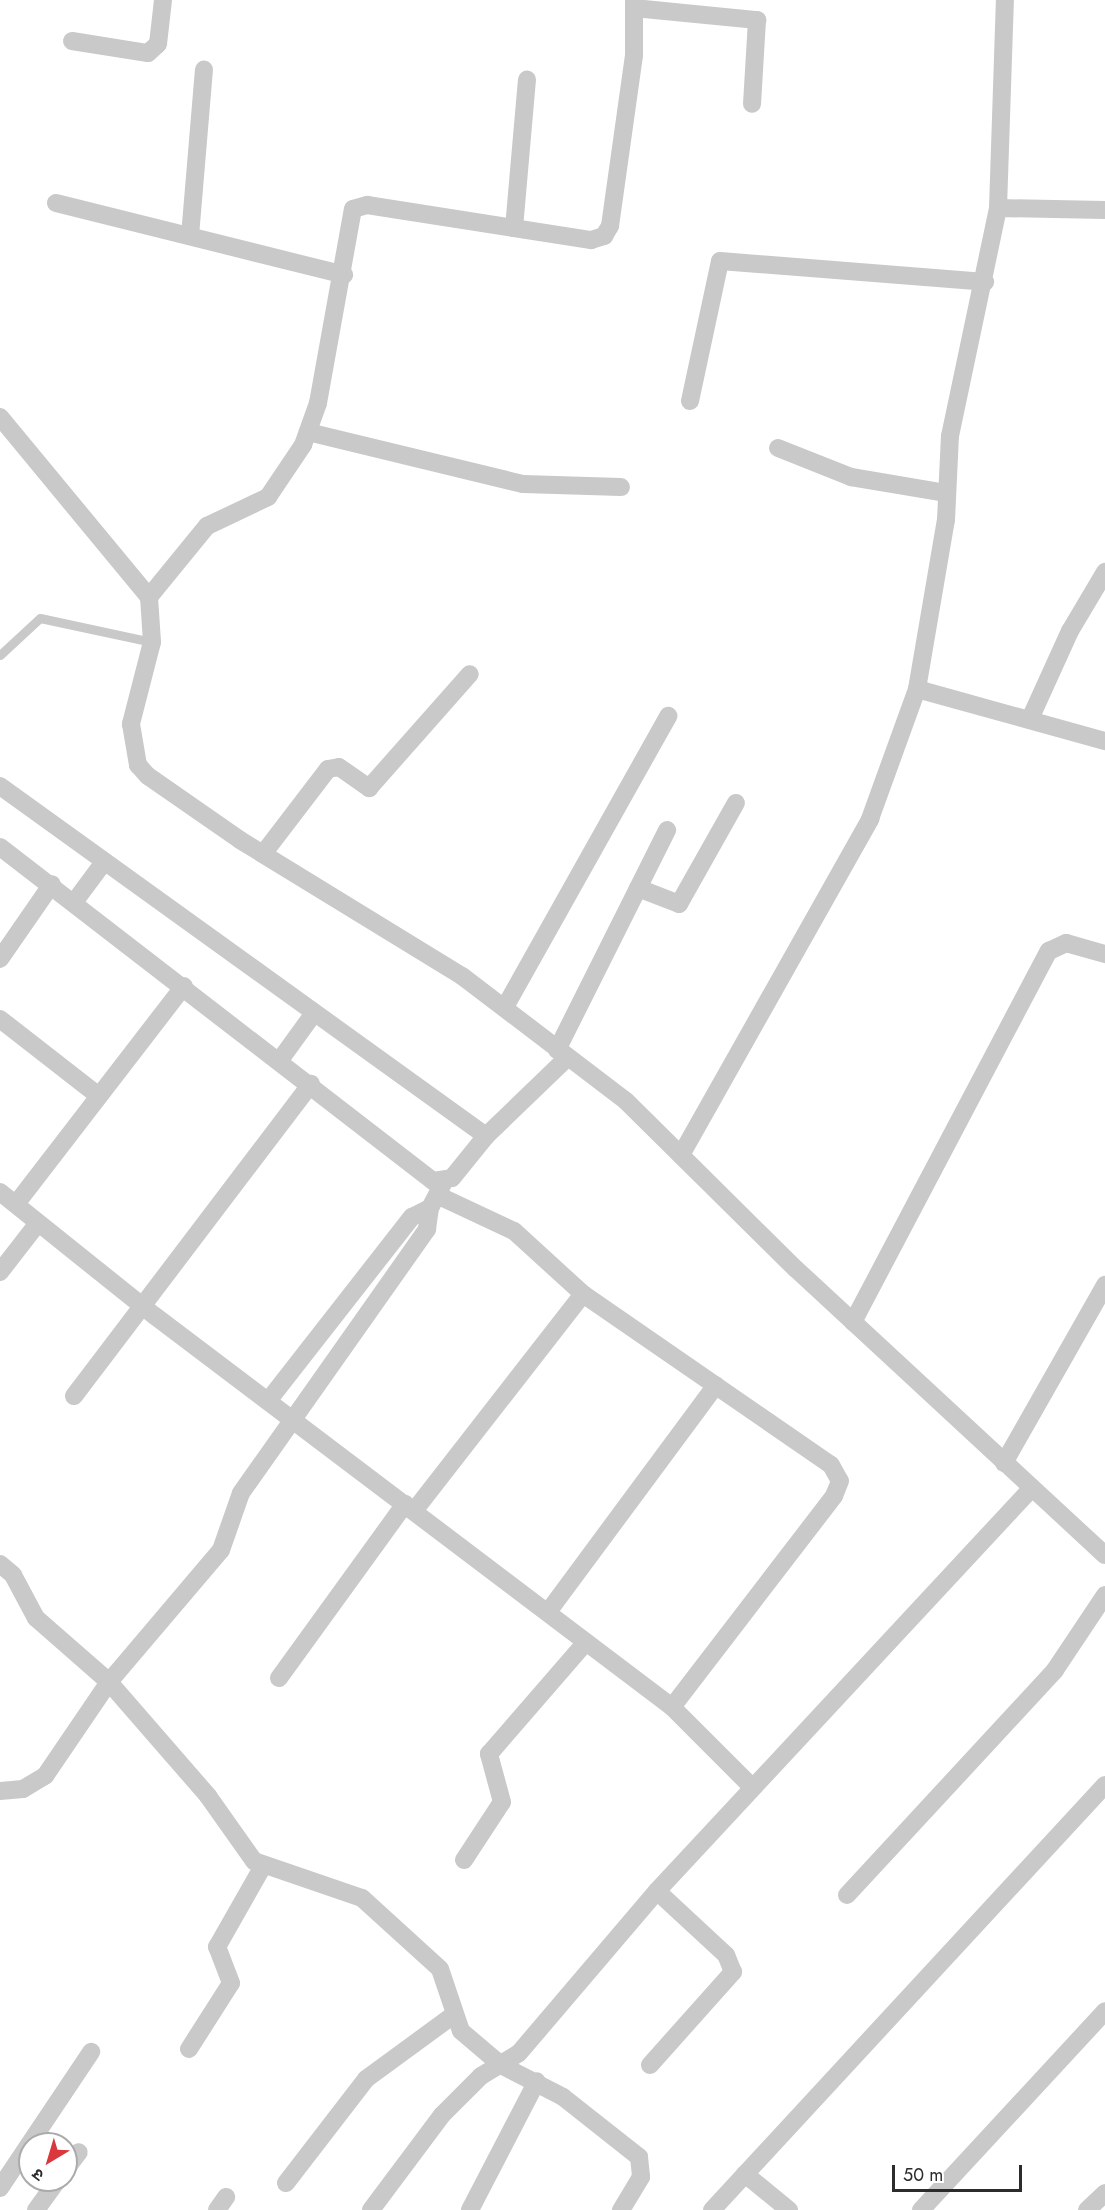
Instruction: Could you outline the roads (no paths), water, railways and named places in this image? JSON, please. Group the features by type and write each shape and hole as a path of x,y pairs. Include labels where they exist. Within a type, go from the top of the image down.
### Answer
{"street":[{"path":"72,41 148,53 158,44 163,0"},
{"path":"681,1155 870,819 887,785 917,689 947,493 950,436 986,282 998,208 1005,0"},
{"path":"149,597 207,526 268,497 308,432 344,275 350,215 359,205 591,240 604,236 610,226 634,56 634,4 757,20 752,104"},
{"path":"190,236 204,70"},
{"path":"514,228 526,80"},
{"path":"56,203 344,275"},
{"path":"998,208 1105,210"},
{"path":"690,401 720,261 986,282"},
{"path":"0,417 149,597 152,642 131,724 138,765 263,854 505,1007 562,1054 626,1101 1030,1490 1103,1548"},
{"path":"308,432 523,484 621,487"},
{"path":"778,447 851,477 947,493"},
{"path":"1030,719 1070,631 1105,572"},
{"path":"263,854 328,769 339,767 369,788 470,674"},
{"path":"917,689 1105,741"},
{"path":"505,1007 668,716"},
{"path":"0,786 184,986 433,1181 437,1195 427,1229 290,1417 241,1493 221,1550 109,1682 45,1776 23,1789 0,1791"},
{"path":"638,888 679,904 736,803"},
{"path":"268,1401 412,1217 437,1195 486,1136 562,1054 667,830"},
{"path":"0,847 52,884 89,882 314,1013 486,1136"},
{"path":"0,959 52,884"},
{"path":"853,1322 1049,951 1066,943 1105,954"},
{"path":"16,1204 184,986"},
{"path":"280,1060 314,1013"},
{"path":"0,1019 99,1096"},
{"path":"74,1396 144,1307 311,1084"},
{"path":"0,1192 144,1307 672,1707 752,1787"},
{"path":"437,1195 514,1231 583,1294 831,1465 840,1481 834,1496 672,1707"},
{"path":"0,1272 38,1223"},
{"path":"1004,1463 1105,1285"},
{"path":"279,1678 410,1507 583,1294"},
{"path":"548,1612 716,1385"},
{"path":"370,2210 442,2115 481,2076 519,2053 657,1891 1030,1490"},
{"path":"0,1564 13,1575 36,1618 109,1682 208,1796 243,1851 262,1866 343,1887 362,1898 440,1969 452,2016 461,2031 501,2065 537,2081 639,2157 641,2177 621,2210"},
{"path":"847,1895 1069,1652 1105,1595"},
{"path":"464,1860 502,1802 489,1754 586,1642"},
{"path":"712,2210 1105,1785"},
{"path":"189,2049 231,1983 217,1947 262,1866"},
{"path":"650,2065 732,1972 726,1955 657,1891"},
{"path":"921,2210 1105,2011"},
{"path":"286,2183 366,2079 452,2016"},
{"path":"0,2188 91,2052"},
{"path":"470,2210 537,2081"},
{"path":"745,2174 789,2210"},
{"path":"36,2210 49,2192"},
{"path":"1087,2210 1105,2193"}],"lane":[{"path":"0,655 40,618 152,642"}]}
